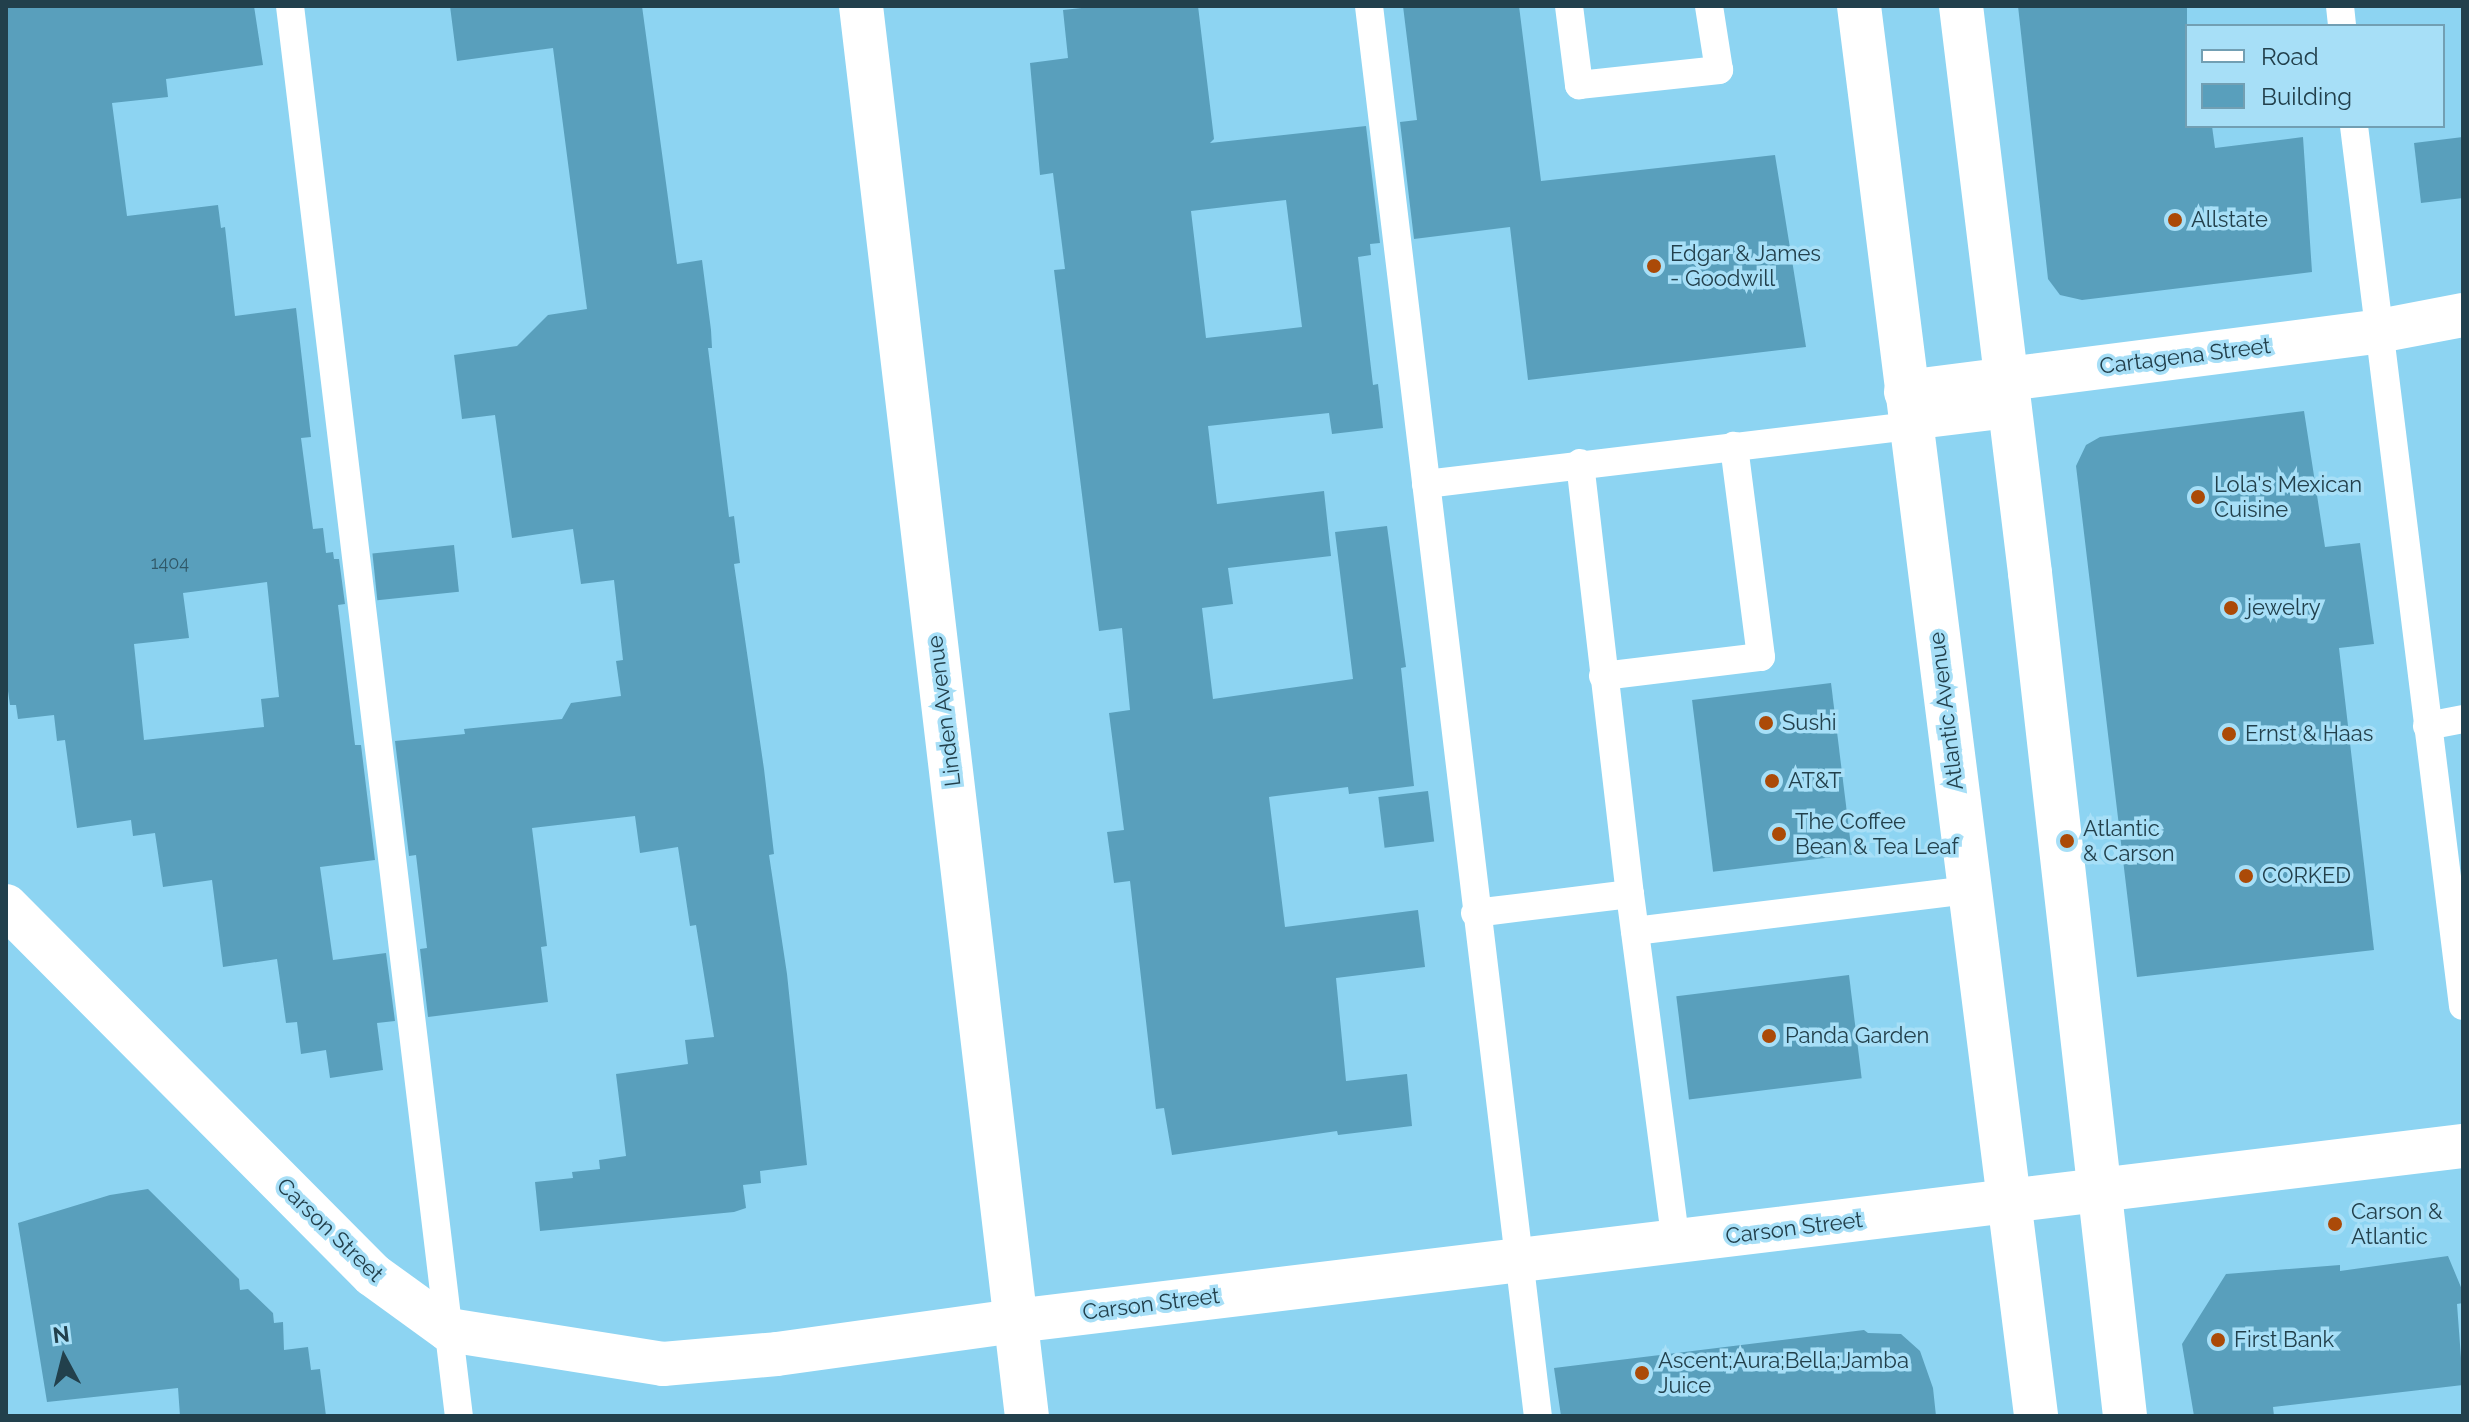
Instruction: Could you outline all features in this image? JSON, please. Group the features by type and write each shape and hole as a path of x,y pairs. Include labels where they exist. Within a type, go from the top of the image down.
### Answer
{"main road":[{"name":"Linden Avenue","path":"861,6 1027,1416"},
{"name":"Atlantic Avenue","path":"1859,6 1967,890 2036,1416"},
{"path":"1961,6 2125,1416"},
{"name":"Cartagena Street","path":"1908,409 2008,396 2463,315"},
{"name":"Carson Street","path":"6,906 373,1275 449,1330 663,1364 777,1354 1518,1259 1676,1243 2463,1146"}],"lane":[{"path":"290,6 459,1416"},
{"path":"1369,6 1475,913 1538,1416"},
{"path":"1569,6 1579,85 1719,70 1709,6"},
{"path":"2354,128 2463,1006"},
{"path":"1426,484 1734,446 1908,409"},
{"path":"1603,676 1761,657 1734,446"},
{"path":"1580,463 1603,676 1676,1243"},
{"path":"2427,726 2463,719"},
{"path":"1635,931 1967,890"},
{"path":"1475,913 1630,894"}],"building":[{"path":"6,6 254,6 263,65 166,79 168,97 112,103 127,216 218,205 221,228 225,227 235,316 296,308 311,437 301,438 313,529 323,528 326,553 333,552 334,559 339,559 345,604 338,605 355,745 361,745 375,860 320,867 333,960 386,953 395,1021 377,1023 383,1070 330,1078 326,1050 301,1054 297,1022 286,1023 277,959 223,967 212,880 163,887 155,833 133,836 131,820 77,828 65,740 57,741 54,715 18,719 16,705 10,705 6,677","holes":["267,582 279,697 261,699 264,727 144,740 134,644 189,638 183,593"]},
{"path":"450,6 642,6 677,264 702,260 711,330 712,348 708,348 729,517 734,516 740,563 734,564 764,769 774,854 769,855 787,974 807,1165 760,1171 761,1183 743,1185 746,1208 734,1212 540,1231 535,1182 573,1178 572,1172 600,1169 599,1160 626,1156 616,1074 688,1064 685,1040 714,1037 696,925 690,926 678,847 640,853 635,816 532,828 547,946 541,947 548,1002 428,1017 420,949 427,948 416,855 409,856 395,741 465,734 464,729 562,719 571,703 621,696 616,661 623,660 614,580 581,584 573,529 512,538 495,415 462,419 454,355 517,346 548,315 587,309 553,48 457,61"},
{"path":"1100,6 1198,6 1214,139 1210,143 1366,126 1380,243 1370,244 1371,255 1358,257 1373,385 1378,384 1383,428 1332,434 1329,413 1208,426 1217,504 1324,491 1331,556 1228,568 1233,604 1202,608 1213,699 1353,679 1335,532 1387,526 1406,667 1401,668 1414,786 1349,794 1348,787 1269,797 1285,927 1418,910 1425,967 1336,978 1346,1081 1407,1074 1412,1126 1338,1135 1337,1131 1172,1155 1164,1108 1156,1109 1130,881 1114,883 1107,832 1124,830 1109,713 1130,710 1122,628 1099,631 1054,270 1065,269 1053,173 1040,175 1030,63 1068,58 1063,10","holes":["1286,200 1302,327 1206,338 1191,211"]},
{"name":"Edgar & James - Goodwill","path":"1403,6 1519,6 1541,181 1775,155 1806,347 1528,380 1510,227 1414,239 1400,122 1417,120"},
{"path":"2018,6 2187,6 2185,128 2212,128 2215,148 2303,137 2312,272 2082,300 2060,295 2048,279"},
{"path":"2463,137 2463,198 2421,203 2414,143"},
{"path":"2304,411 2325,547 2360,543 2374,644 2339,648 2374,950 2137,977 2076,466 2086,445 2100,437"},
{"path":"454,545 459,592 377,600 372,554"},
{"path":"1831,683 1852,855 1713,872 1692,700"},
{"path":"1428,791 1434,842 1385,848 1378,797"},
{"name":"Panda Garden","path":"1849,975 1862,1078 1689,1099 1676,996"},
{"path":"148,1189 239,1279 240,1290 248,1289 273,1313 274,1323 283,1322 284,1350 308,1347 311,1370 320,1369 326,1416 180,1416 178,1388 47,1402 18,1223 110,1195"},
{"path":"2448,1256 2463,1292 2463,1303 2457,1304 2463,1385 2273,1407 2274,1416 2194,1416 2182,1344 2226,1274 2340,1265 2340,1271"},
{"name":"Ascent;Aura;Bella;Jamba Juice","path":"1864,1330 1868,1333 1901,1334 1920,1351 1933,1388 1936,1416 1561,1416 1554,1368"}],"place":[{"name":"Allstate","path":"2175,220"},
{"name":"Edgar & James - Goodwill","path":"1654,266"},
{"name":"Lola's Mexican Cuisine","path":"2198,497"},
{"name":"jewelry","path":"2231,608"},
{"name":"Sushi","path":"1766,723"},
{"name":"Ernst & Haas","path":"2229,734"},
{"name":"AT&T","path":"1772,781"},
{"name":"The Coffee Bean & Tea Leaf","path":"1779,834"},
{"name":"Atlantic & Carson","path":"2067,841"},
{"name":"CORKED","path":"2246,876"},
{"name":"Panda Garden","path":"1769,1036"},
{"name":"Carson & Atlantic","path":"2335,1224"},
{"name":"First Bank","path":"2218,1340"},
{"name":"Ascent;Aura;Bella;Jamba Juice","path":"1642,1373"}]}
